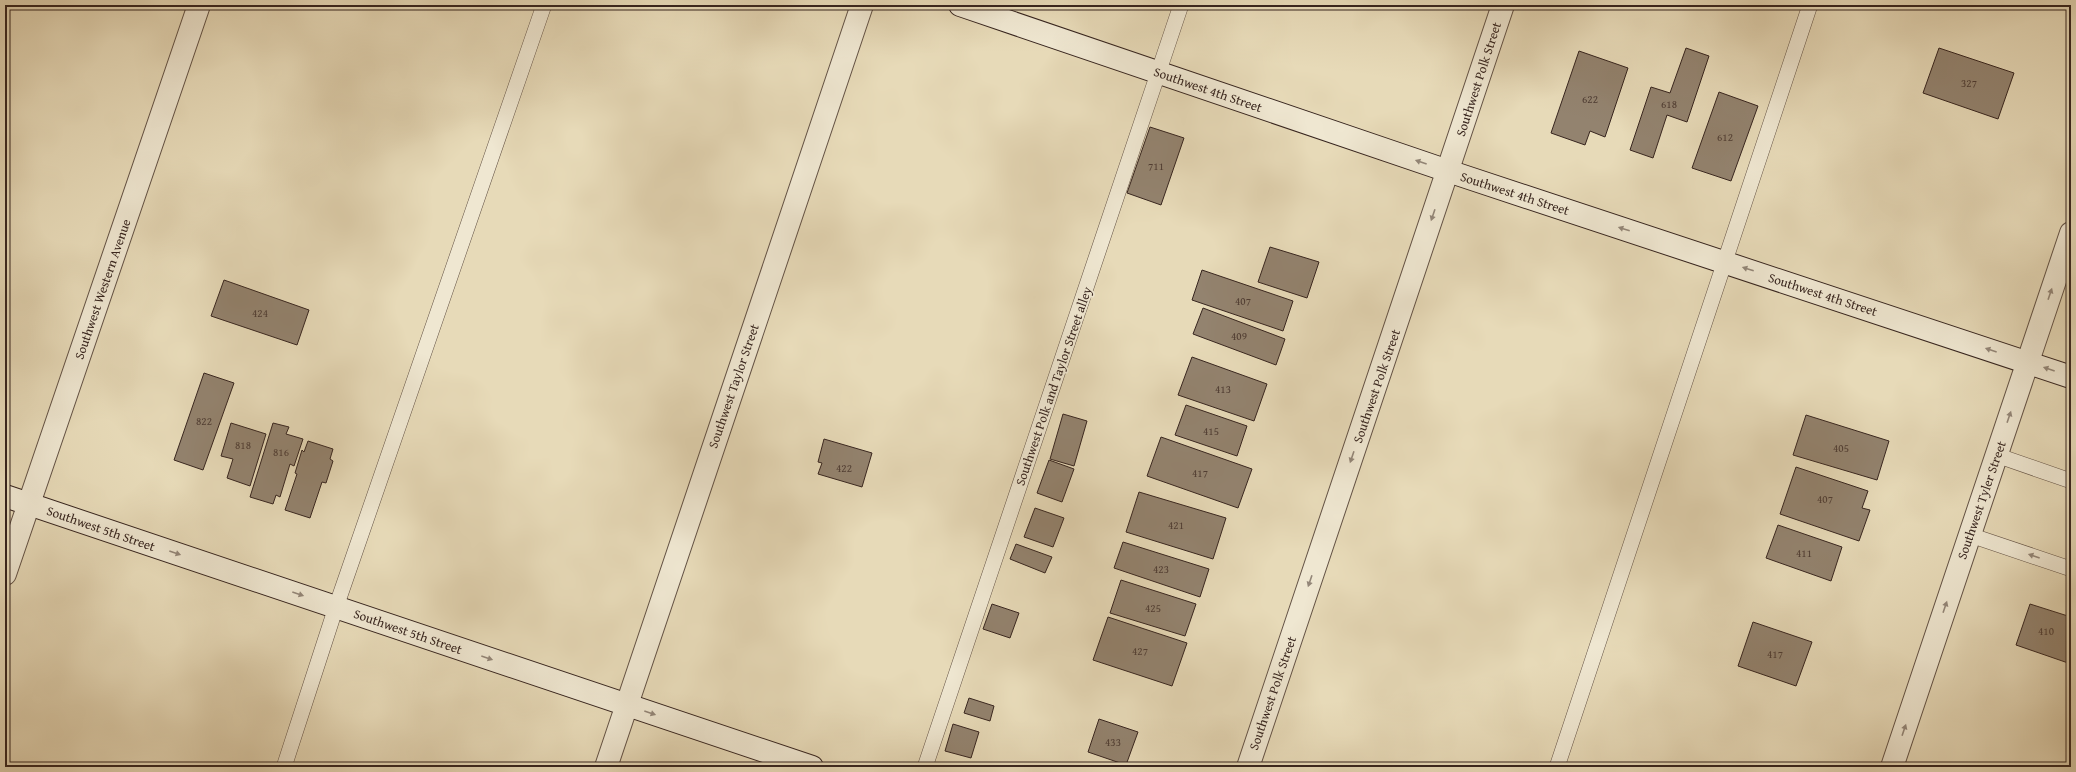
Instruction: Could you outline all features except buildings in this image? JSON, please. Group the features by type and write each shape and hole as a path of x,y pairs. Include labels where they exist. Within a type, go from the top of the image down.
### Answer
{"street":[{"name":"Southwest Western Avenue","path":"5,574 199,5"},
{"name":"Southwest Taylor Street","path":"606,767 862,5"},
{"name":"Southwest 4th Street","path":"960,5 1448,171 2071,377"},
{"name":"Southwest Polk Street","path":"1248,767 1503,5"},
{"name":"Southwest Tyler Street","path":"1892,767 2071,233"},
{"name":"Southwest 5th Street","path":"5,496 812,767"}],"lane":[{"path":"284,767 336,607 544,5"},
{"name":"Southwest Polk and Taylor Street alley","path":"925,767 1181,5"},
{"path":"1558,767 1810,5"},
{"path":"1996,455 2071,481"},
{"path":"1970,535 2071,569"}]}
